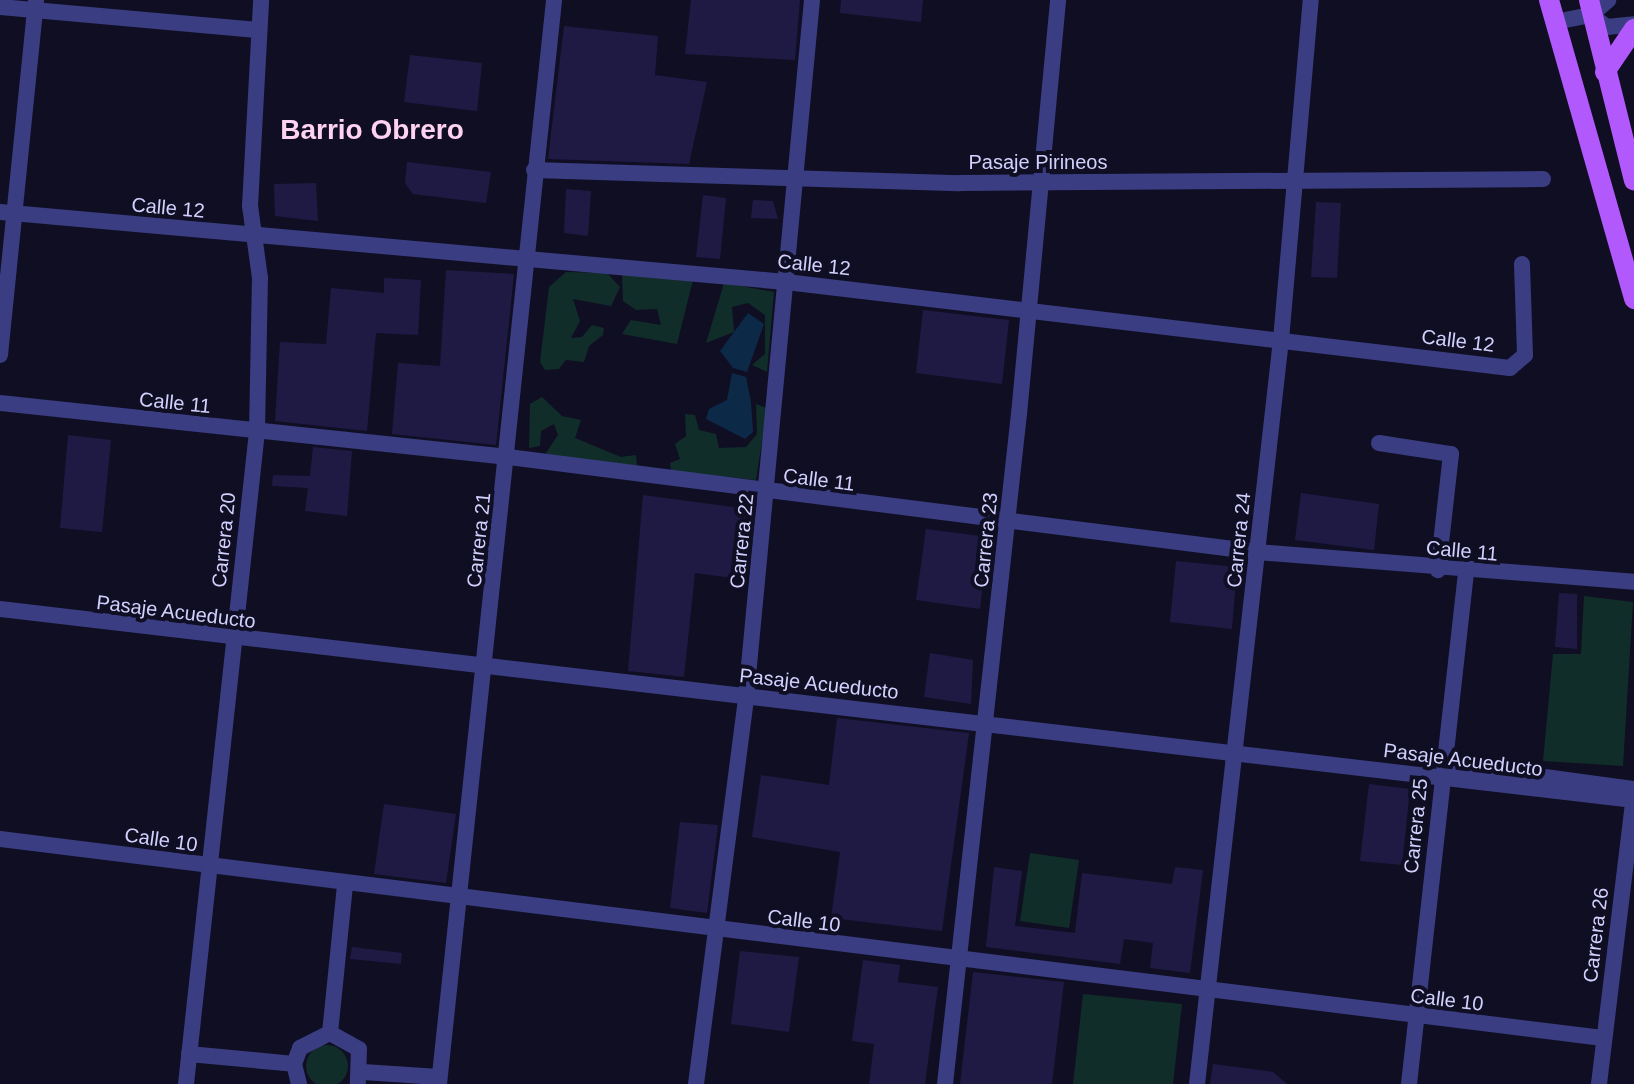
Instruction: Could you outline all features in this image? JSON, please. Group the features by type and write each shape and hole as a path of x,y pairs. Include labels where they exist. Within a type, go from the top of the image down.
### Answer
{"main road":[{"path":"1549,0 1634,299"},
{"path":"1590,7 1634,180"},
{"path":"1605,72 1634,27"}],"street":[{"name":"Carrera 20","path":"186,1084 207,866 257,432 260,278 252,236 261,0"},
{"name":"Carrera 21","path":"439,1080 508,457 534,170 554,0"},
{"name":"Carrera 22","path":"696,1084 746,697 812,0"},
{"name":"Carrera 23","path":"945,1084 1008,522 1058,0"},
{"name":"Carrera 24","path":"1197,1084 1281,340 1311,0"},
{"path":"1555,22 1608,0"},
{"path":"0,355 7,213 36,5"},
{"path":"0,7 36,5 259,30"},
{"path":"1590,7 1607,27 1634,27"},
{"name":"Pasaje Pirineos","path":"534,170 795,181 1543,179"},
{"name":"Calle 12","path":"7,213 786,282 1510,368 1525,355 1522,264"},
{"name":"Calle 11","path":"0,403 508,457 767,494 1257,552 1466,573 1634,582"},
{"path":"1379,443 1451,454 1438,570"},
{"name":"Carrera 25","path":"1409,1084 1466,573"},
{"name":"Pasaje Acueducto","path":"0,609 234,639 987,721 1235,752 1443,770 1634,800"},
{"path":"1443,770 1634,790"},
{"name":"Carrera 26","path":"1599,1084 1634,790"},
{"name":"Calle 10","path":"0,839 345,886 1603,1038"},
{"path":"330,1033 345,886"},
{"path":"299,1084 294,1064 306,1041 330,1033 359,1049 361,1078 439,1080"},
{"path":"189,1054 294,1064"}],"green space":[{"path":"566,272 607,273 620,287 611,306 573,299 580,321 571,338 582,337 592,325 604,328 603,335 589,346 584,362 566,360 559,369 545,370 540,362 549,287"},
{"path":"622,273 693,280 677,344 622,334 631,320 661,325 657,309 636,310 623,301"},
{"path":"724,283 774,292 767,372 752,365 765,354 765,315 748,303 732,307 734,332 706,343"},
{"path":"542,397 562,416 581,420 575,438 621,457 636,455 637,466 544,456 558,435 554,424 541,431 540,446 529,448 530,404"},
{"path":"756,404 767,408 756,480 671,471 670,463 680,459 675,444 686,436 685,414 695,415 699,430 716,434 719,448 746,447 757,434"},
{"path":"1584,596 1633,602 1623,766 1543,761 1553,654 1581,654"},
{"path":"1030,853 1079,860 1069,928 1020,921"},
{"path":"1083,994 1182,1004 1173,1084 1073,1084"},
{"path":"327,1045 342,1051 348,1066 342,1081 327,1087 312,1081 306,1066 312,1051"}],"water":[{"path":"748,313 764,324 747,372 733,368 720,351"},
{"path":"732,373 746,377 751,402 753,432 745,439 706,419 709,409 727,400"}],"building":[{"path":"691,0 800,0 795,60 685,54"},
{"path":"841,0 923,0 921,22 840,13"},
{"path":"564,26 658,36 655,75 707,82 689,164 548,159"},
{"path":"410,55 482,63 477,111 404,102"},
{"path":"407,162 491,172 486,203 413,194 405,183"},
{"path":"316,183 318,221 275,216 274,184"},
{"path":"566,189 591,191 588,236 564,233"},
{"path":"703,195 726,198 720,259 696,257"},
{"path":"753,200 773,201 778,219 751,218"},
{"path":"1316,202 1341,203 1337,278 1311,277"},
{"path":"446,270 514,274 496,445 392,434 398,363 440,366"},
{"path":"384,278 421,280 418,335 376,333 367,431 275,421 280,342 326,344 331,288 384,293"},
{"path":"923,310 1009,320 1002,384 916,373"},
{"path":"68,435 111,440 102,532 60,528"},
{"path":"313,447 352,451 347,516 305,511 308,488 272,486 273,475 310,476"},
{"path":"1301,493 1379,504 1374,550 1295,540"},
{"path":"643,495 748,509 741,579 695,573 684,677 628,671"},
{"path":"926,529 988,537 980,609 916,600"},
{"path":"1176,561 1237,567 1232,629 1170,622"},
{"path":"1559,593 1577,594 1577,649 1555,647"},
{"path":"930,653 973,660 971,704 924,697"},
{"path":"837,718 969,733 942,931 831,918 840,852 752,837 761,775 829,785"},
{"path":"1369,784 1410,789 1402,865 1360,861"},
{"path":"384,804 456,814 446,883 374,874"},
{"path":"680,822 718,825 707,913 670,908"},
{"path":"994,867 1022,871 1015,926 1075,933 1082,873 1172,884 1175,867 1203,870 1190,973 1150,968 1153,943 1124,939 1120,964 986,947"},
{"path":"352,947 402,953 401,964 350,959"},
{"path":"740,951 799,957 789,1032 731,1024"},
{"path":"863,960 900,965 898,982 938,987 925,1084 869,1084 874,1044 852,1041"},
{"path":"973,972 1064,982 1052,1084 960,1084"},
{"path":"1213,1064 1273,1072 1287,1084 1210,1084"}],"district":[{"name":"Barrio Obrero","path":"372,130"}]}
